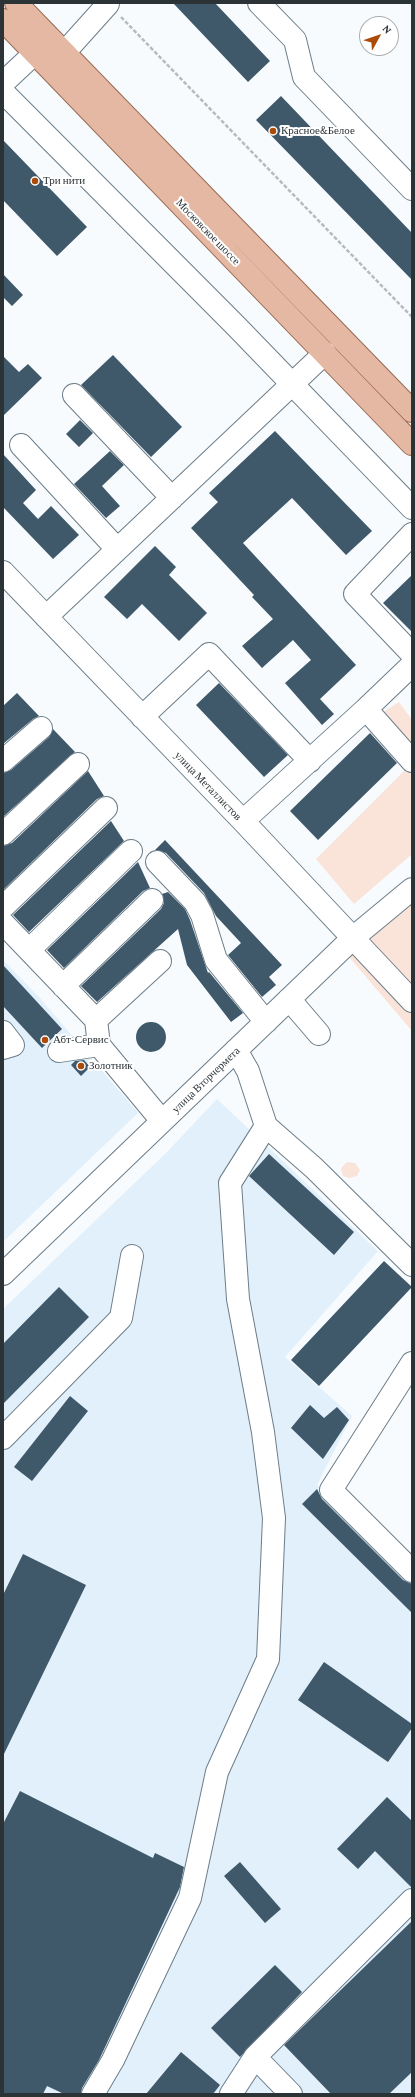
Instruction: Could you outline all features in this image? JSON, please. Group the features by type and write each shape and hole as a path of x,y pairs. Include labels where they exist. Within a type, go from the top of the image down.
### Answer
{"main road":[{"name":"Московское шоссе","path":"16,3 412,411"},
{"name":"Московское шоссе","path":"3,20 412,444"}],"street":[{"path":"259,3 295,40 304,77 412,189"},
{"path":"64,53 108,4"},
{"path":"3,83 35,53"},
{"path":"3,92 292,384 412,508"},
{"path":"46,617 325,353"},
{"path":"74,395 172,498"},
{"path":"20,445 118,549"},
{"path":"412,534 355,594 412,654"},
{"name":"улица Металлистов","path":"3,572 354,937 412,1001"},
{"path":"142,717 209,654 310,761"},
{"path":"243,821 310,761 412,665"},
{"path":"366,709 412,761"},
{"path":"3,761 41,728"},
{"path":"3,834 78,764"},
{"path":"3,907 106,808"},
{"path":"29,950 131,851"},
{"path":"158,862 195,902 202,915 216,960 266,1022"},
{"name":"улица Вторчермета","path":"3,1274 354,937 412,889"},
{"path":"63,986 152,900"},
{"path":"3,923 96,1020 99,1045 162,1121"},
{"path":"96,1020 160,961"},
{"path":"289,999 318,1034"},
{"path":"3,1032 14,1045 3,1048"},
{"path":"59,1050 99,1045"},
{"path":"236,1050 248,1071 266,1126 314,1168 412,1265"},
{"path":"93,2094 112,2060 190,1898 217,1772 268,1659 274,1518 263,1432 238,1299 230,1183 266,1126"},
{"path":"3,1438 120,1318 132,1256"},
{"path":"412,1363 331,1490 412,1571"},
{"path":"230,2094 255,2057 412,1900"},
{"path":"255,2057 291,2094"}],"path":[{"path":"108,4 412,317"}],"shaded area":[{"path":"399,702 412,720 412,854 354,904 316,859 411,764 372,719"},
{"path":"412,903 412,1031 349,957"},
{"path":"3,960 40,998 138,1113 3,1242"},
{"path":"217,1099 378,1251 285,1357 352,1416 317,1485 412,1579 412,2094 3,2094 3,1309 166,1153"},
{"path":"347,1162 355,1163 360,1170 357,1176 349,1178 343,1176 341,1168"}],"building":[{"path":"173,3 215,3 270,61 248,82"},
{"path":"281,96 412,233 412,280 256,120"},
{"path":"3,140 87,227 57,256 3,200"},
{"path":"3,274 23,295 12,306 3,297"},
{"path":"113,355 182,427 151,457 81,385"},
{"path":"3,356 19,372 28,364 42,378 3,416"},
{"path":"80,420 93,433 79,447 66,434"},
{"path":"275,431 372,531 346,555 292,498 243,543 356,665 320,699 334,714 322,725 285,683 311,660 293,640 262,668 242,646 273,619 252,597 254,595 191,528 218,502 209,493"},
{"path":"110,451 124,465 102,486 120,506 106,518 74,484"},
{"path":"3,454 36,490 23,503 38,519 51,506 79,535 53,559 3,507"},
{"path":"155,546 176,567 169,575 207,613 179,641 142,604 127,619 104,597"},
{"path":"412,575 412,632 383,603"},
{"path":"219,683 288,755 264,777 196,705"},
{"path":"17,693 39,716 33,719 3,744 3,706"},
{"path":"53,729 75,752 3,817 3,773 11,770 49,737"},
{"path":"370,733 397,763 318,840 290,811"},
{"path":"88,771 104,796 97,799 3,890 3,846 12,843"},
{"path":"111,821 124,841 29,932 13,915"},
{"path":"165,840 282,965 269,977 276,985 262,997 228,955 241,943 216,916 204,893 166,853 155,850"},
{"path":"138,862 150,888 143,891 64,968 47,950"},
{"path":"168,892 185,909 208,973 209,972 243,1013 231,1022 187,965 178,929 97,1002 81,986 161,909 164,903 162,894"},
{"path":"3,965 62,1029 42,1048 3,1006"},
{"path":"151,1022 162,1026 166,1037 162,1048 151,1052 140,1048 136,1037 140,1026"},
{"path":"84,1060 90,1067 81,1076 71,1065 75,1061"},
{"path":"269,1154 354,1232 334,1255 249,1176"},
{"path":"384,1261 412,1287 319,1386 291,1360"},
{"path":"59,1287 89,1317 3,1404 3,1344"},
{"path":"70,1396 88,1411 32,1481 14,1467"},
{"path":"310,1405 324,1418 337,1407 349,1420 323,1459 291,1428"},
{"path":"317,1489 322,1499 403,1580 412,1584 412,1613 302,1504"},
{"path":"23,1554 86,1585 3,1756 3,1595"},
{"path":"324,1662 412,1724 412,1728 388,1762 298,1700"},
{"path":"20,1791 153,1858 155,1853 184,1867 180,1887 99,2060 82,2088 81,2094 64,2094 47,2086 43,2094 3,2094 3,1824"},
{"path":"387,1797 412,1821 412,1888 375,1851 358,1869 337,1849"},
{"path":"240,1862 281,1909 265,1923 224,1876"},
{"path":"412,1921 412,2072 389,2094 331,2094 284,2045"},
{"path":"275,1965 302,1992 240,2057 211,2028"},
{"path":"181,2052 220,2085 213,2094 146,2094"}],"place":[{"name":"Красное&Белое","path":"273,131"},
{"name":"Три нити","path":"35,181"},
{"name":"Абт-Сервис","path":"45,1040"},
{"name":"Золотник","path":"81,1066"}]}
